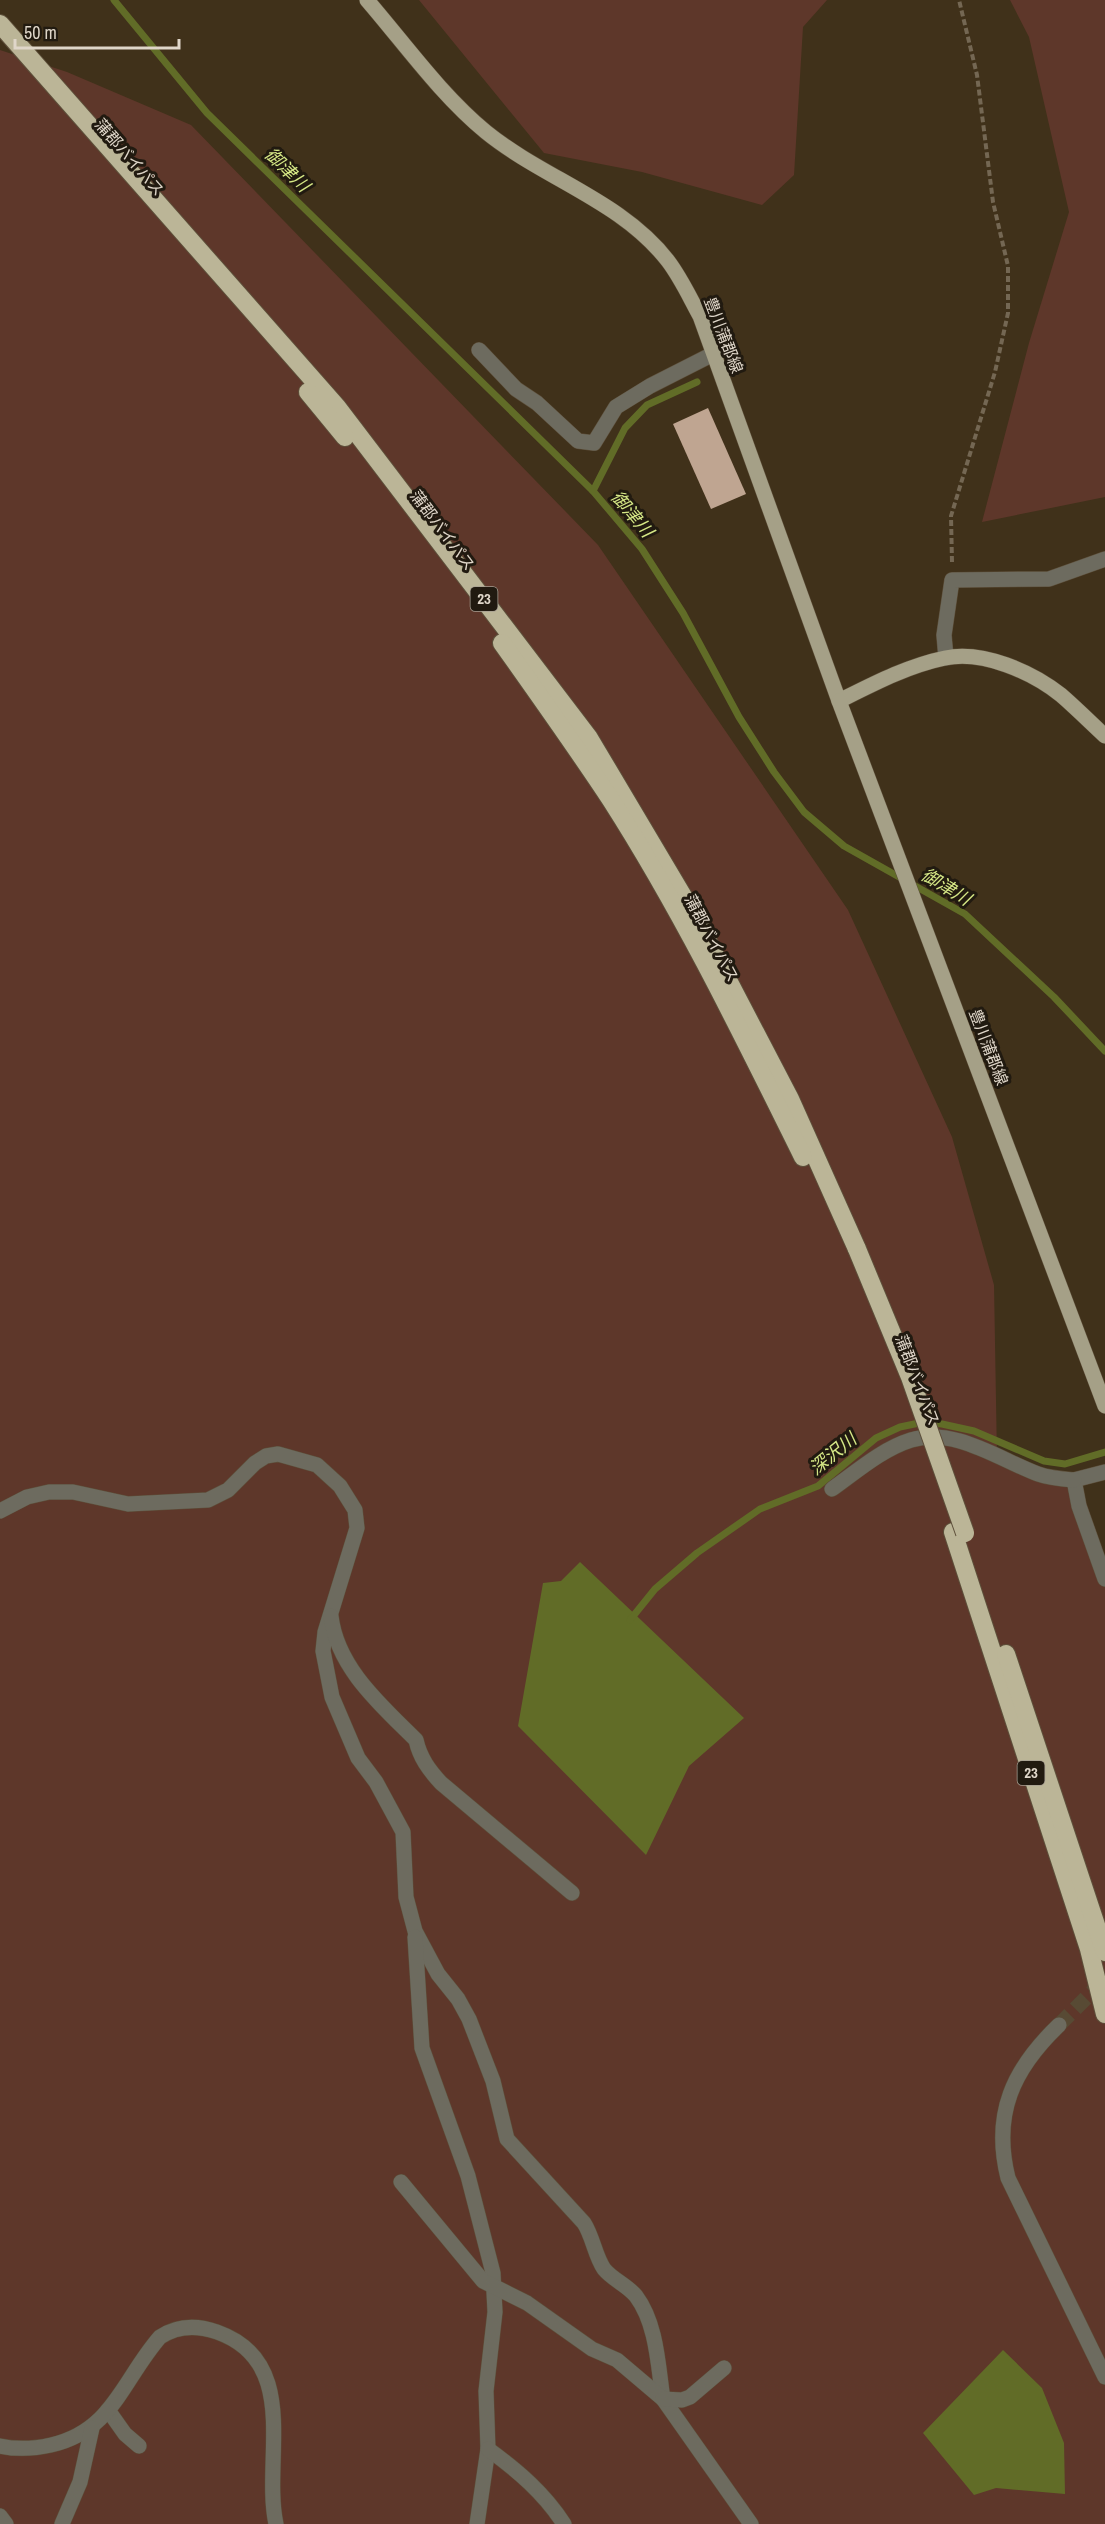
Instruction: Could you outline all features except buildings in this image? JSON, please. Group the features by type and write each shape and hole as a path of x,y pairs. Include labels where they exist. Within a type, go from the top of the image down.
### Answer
{"highway":[{"name":"蒲郡バイパス","path":"0,24 337,407 589,738 693,913 790,1099 852,1251 905,1396 959,1532 1105,1952"},
{"name":"蒲郡バイパス","path":"0,39 273,350 394,496 501,640 611,801 674,906 852,1251"},
{"name":"蒲郡バイパス","path":"959,1532 1089,1949 1105,2014"}],"main road":[{"name":"豊川蒲郡線","path":"367,0 444,91 487,132 594,199 646,238 668,260 700,316 839,701 1105,1406"},
{"path":"839,701 890,675 946,658 972,657 1001,663 1031,676 1060,694 1105,736"}],"street":[{"path":"479,350 516,389 537,403 578,441 594,443 616,407 713,354"},
{"path":"946,658 944,635 952,580 1049,579 1105,559"},
{"path":"832,1489 879,1455 910,1440 929,1438 942,1438 966,1444 1039,1474 1074,1480 1105,1472"},
{"path":"0,1510 27,1497 48,1492 73,1492 128,1504 208,1500 228,1490 255,1463 266,1456 278,1454 294,1456 317,1465 331,1476 348,1496 355,1510 357,1528 330,1610 323,1651 328,1684 347,1734 358,1758 390,1806 404,1832 406,1897 415,1930 422,2048 471,2186 486,2242 494,2288 495,2312 486,2391 488,2449 477,2524"},
{"path":"1074,1480 1079,1506 1105,1579"},
{"path":"330,1610 332,1627 345,1657 361,1683 416,1740 419,1753 428,1768 441,1783 572,1893"},
{"path":"415,1930 438,1974 458,1999 469,2019 493,2081 507,2139 584,2223 590,2232 602,2266 630,2289 643,2307 651,2331 663,2399"},
{"path":"1059,2025 1028,2059 1015,2080 1006,2104 1002,2129 1002,2154 1008,2178 1105,2377"},
{"path":"401,2182 483,2281 526,2303 592,2349 617,2360 663,2399 751,2524"},
{"path":"0,2446 20,2449 45,2446 72,2438 92,2428 108,2410 151,2347 168,2331 186,2326 207,2328 247,2348 266,2378 274,2403 273,2478 276,2524"},
{"path":"663,2399 682,2400 690,2397 724,2368"},
{"path":"108,2410 125,2434 139,2446"},
{"path":"62,2524 80,2482 92,2428"},
{"path":"488,2449 526,2477 554,2508 564,2524"},
{"path":"0,2516 6,2524"}],"path":[{"path":"952,580 951,516 995,372 1008,314 1008,266 993,202 977,75 959,0"}],"shaded area":[{"path":"419,0 827,0 803,27 794,175 762,205 642,172 544,153"},
{"path":"1010,0 1105,0 1105,497 982,522 1029,343 1069,212 1029,37"},
{"path":"0,50 67,72 191,125 598,545 848,910 952,1137 994,1285 997,1458 1053,1484 1082,1491 1105,1558 1105,2524 0,2524"},
{"path":"580,1562 744,1718 689,1766 646,1855 518,1726 543,1583 561,1581"},
{"path":"1003,2350 1042,2388 1064,2443 1065,2494 996,2488 974,2495 923,2433"}],"waterway":[{"name":"御津川","path":"114,0 207,113 593,491 642,549 683,613 739,717 774,772 804,812 844,846 965,914 1054,997 1105,1051"},
{"path":"593,491 625,428 647,405 697,382"},
{"name":"深沢川","path":"630,1620 655,1589 697,1553 760,1509 818,1486 876,1438 900,1427 924,1422 974,1431 1044,1461 1065,1464 1105,1452"}],"tunnel":[{"path":"1059,2025 1105,1979"}]}
